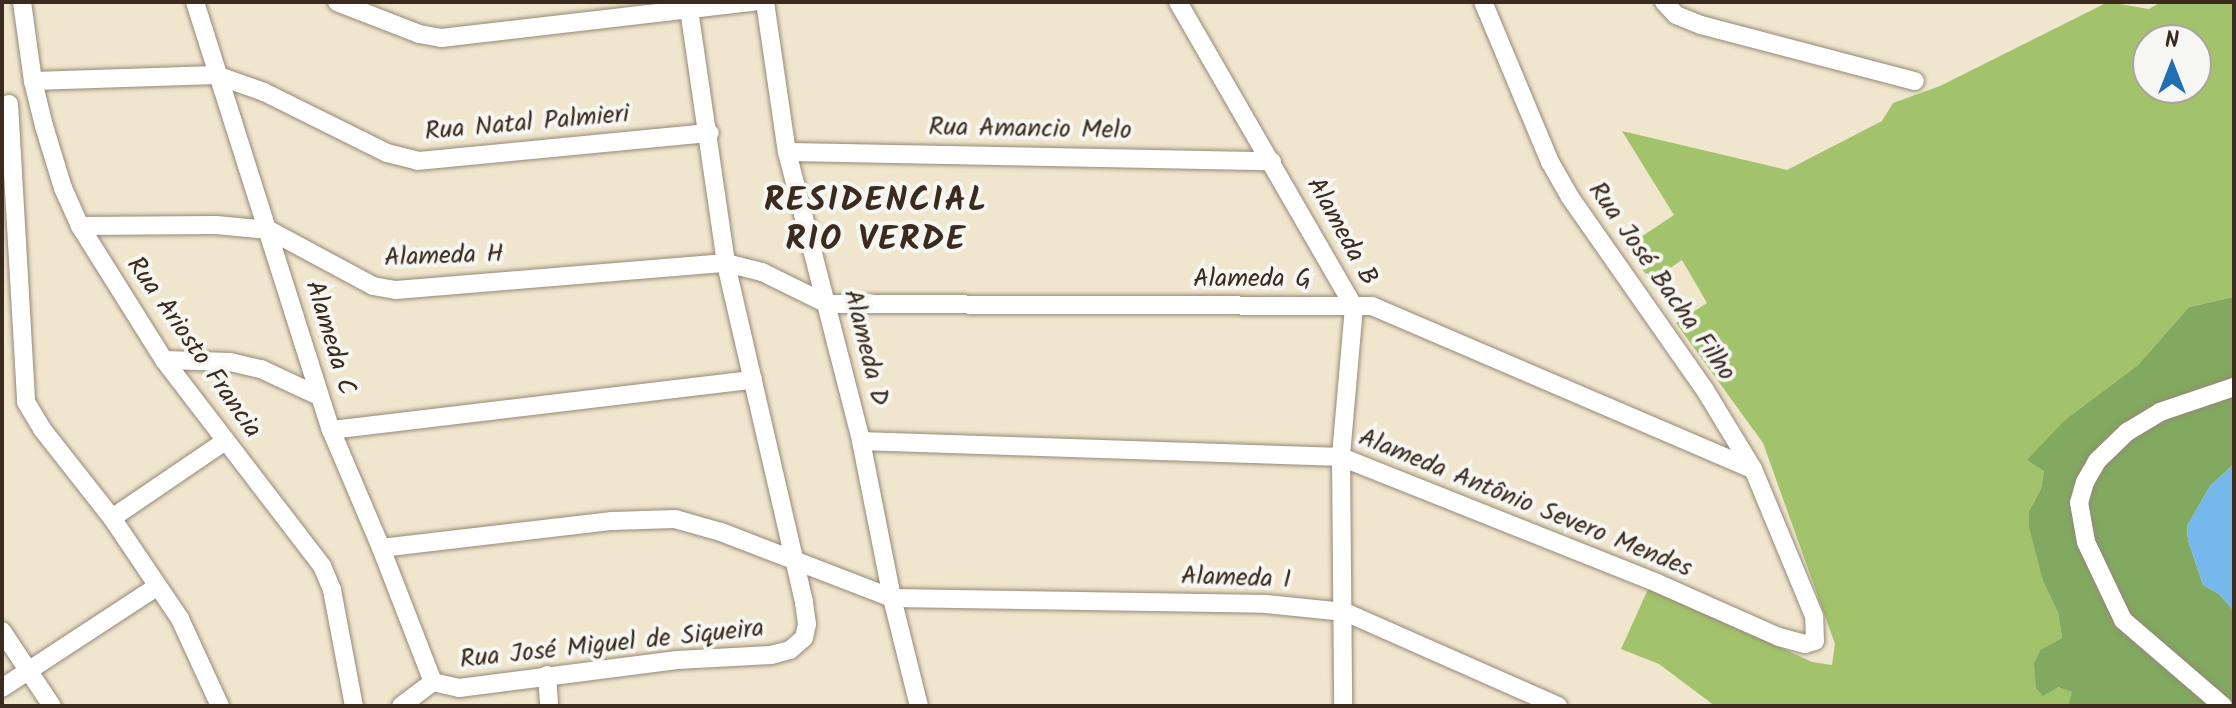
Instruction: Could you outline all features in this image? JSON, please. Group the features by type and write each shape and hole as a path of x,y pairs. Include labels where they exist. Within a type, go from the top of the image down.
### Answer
{"street":[{"name":"Rua Ariosto Francia","path":"22,2 33,81 63,188 80,226 164,360 327,576 354,706"},
{"name":"Alameda C","path":"195,2 319,396 433,682"},
{"path":"337,2 419,34 441,38 753,2"},
{"name":"Alameda D","path":"765,2 787,152 861,441 892,598 919,706"},
{"name":"Alameda B","path":"1178,2 1354,307 1341,457 1345,612 1343,706"},
{"name":"Rua José Bacha Filho","path":"1483,2 1550,162 1570,197 1705,390 1753,469 1803,587"},
{"path":"1664,2 1676,15 1701,25 1915,81"},
{"path":"689,9 710,133 726,263 794,562"},
{"name":"Rua Natal Palmieri","path":"33,81 216,75 264,92 387,153 418,161 710,133"},
{"path":"33,81 5,108 24,394 42,429 112,518 158,586 188,634 220,706"},
{"name":"Rua Amancio Melo","path":"787,152 1272,161"},
{"name":"Alameda H","path":"80,226 216,225 269,230 373,286 396,290 726,263"},
{"name":"Alameda G","path":"726,263 762,272 827,304 1354,307 1385,310 1753,469"},
{"path":"164,360 230,362 261,369 319,396"},
{"path":"331,430 753,380"},
{"path":"2223,706 2123,620 2086,542 2079,503 2085,482 2097,461 2127,432 2180,403 2234,387"},
{"name":"Alameda Antônio Severo Mendes","path":"861,441 1341,457 1657,583 1779,637 1810,644 1817,638 1817,627 1803,587"},
{"path":"112,518 224,442"},
{"name":"Alameda I","path":"381,548 661,518 721,532 892,598 1266,604 1345,612 1558,706"},
{"name":"Rua José Miguel de Siqueira","path":"433,682 459,688 677,660 781,654 795,648 804,638 807,624 794,562"},
{"path":"2,688 158,586"},
{"path":"2,631 52,706"},
{"path":"547,675 549,706"},
{"path":"401,706 433,682"}],"green space":[{"path":"2108,2 2149,9 2161,2 2234,2 2234,297 2189,307 2138,365 2066,419 2044,471 2041,489 2029,511 2043,581 2058,613 2062,638 2040,650 2034,663 2058,687 2073,692 2068,706 1715,706 1659,664 1621,649 1649,587 1812,662 1832,665 1835,644 1763,443 1676,323 1707,303 1682,260 1651,281 1626,247 1674,215 1622,131 1787,170 1882,121 1893,103 1940,86"},
{"path":"2234,297 2234,384 2159,409 2080,483 2109,604 2218,706 2068,706 2072,692 2058,687 2043,696 2036,688 2034,663 2040,650 2062,638 2058,613 2043,581 2029,527 2029,511 2041,489 2044,471 2027,460 2066,419 2138,365 2189,307"},
{"path":"2234,392 2234,464 2210,486 2187,526 2188,540 2203,585 2219,594 2234,611 2234,706 2230,706 2127,617 2084,522 2088,484 2137,430"}],"water":[{"path":"2234,464 2234,611 2219,594 2203,585 2188,540 2187,526 2210,486"}],"district":[{"name":"RESIDENCIAL RIO VERDE","path":"876,220"}]}
